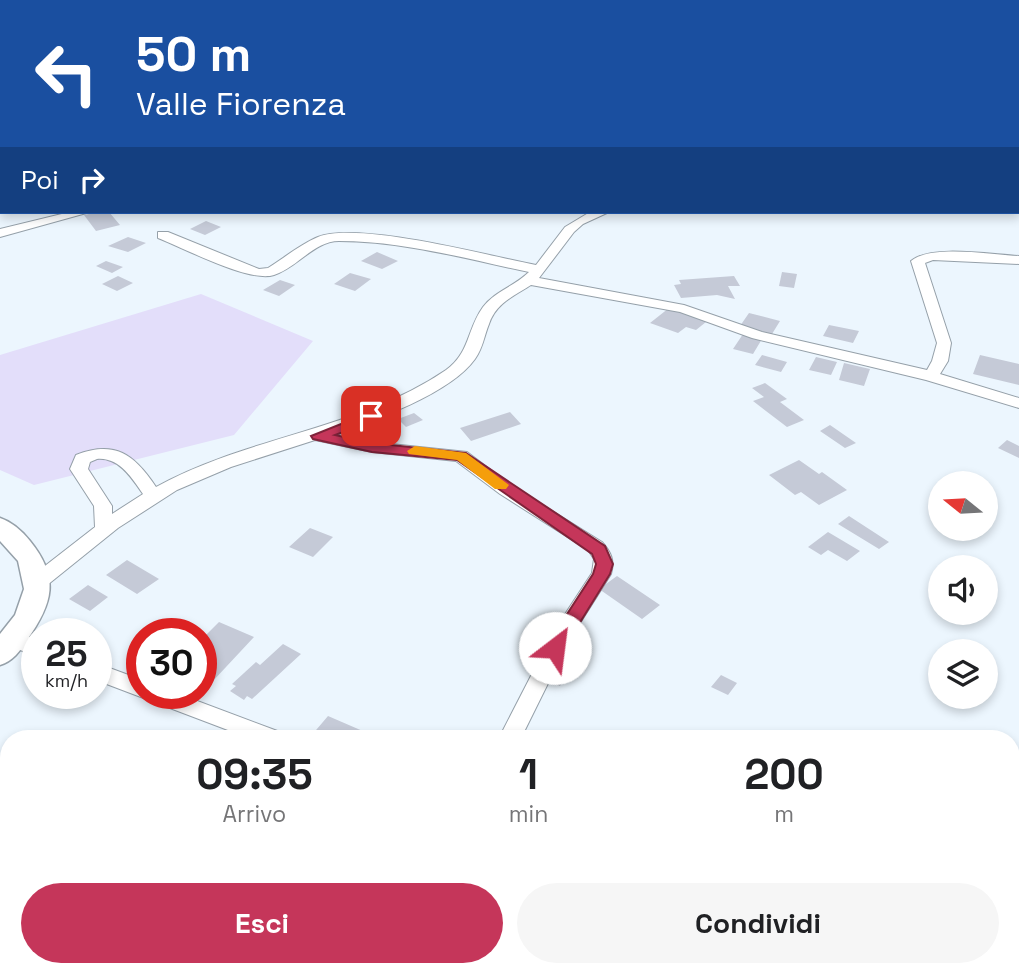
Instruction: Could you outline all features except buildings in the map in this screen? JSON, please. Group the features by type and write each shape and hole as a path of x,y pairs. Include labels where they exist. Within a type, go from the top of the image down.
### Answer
{"street":[{"path":"0,233 76,214"},
{"path":"39,581 104,528 153,496 208,470 319,436 384,411 455,371 476,347 489,309 534,275 570,226 594,214"},
{"path":"163,235 258,273 274,271 320,241 337,237 396,241 684,309 757,335 931,376 1019,403"},
{"path":"931,376 942,356 944,338 918,261 929,256 1019,260"},
{"path":"319,436 372,447 461,456 506,489 595,546 602,554 604,564 601,574 561,636 514,730"},
{"path":"104,528 103,506 79,469 82,459 103,452 115,453 142,479 153,496"},
{"path":"0,527 32,559 39,581 32,608 16,648"},
{"path":"195,709 251,730"}],"shaded area":[{"path":"201,294 313,341 234,435 34,485 0,470 0,355"}],"slow traffic":[{"path":"415,451 461,456 501,485"}],"route":[{"path":"371,416 319,436 372,447 461,456 506,489 595,546 602,554 604,564 601,574 555,648"}]}
